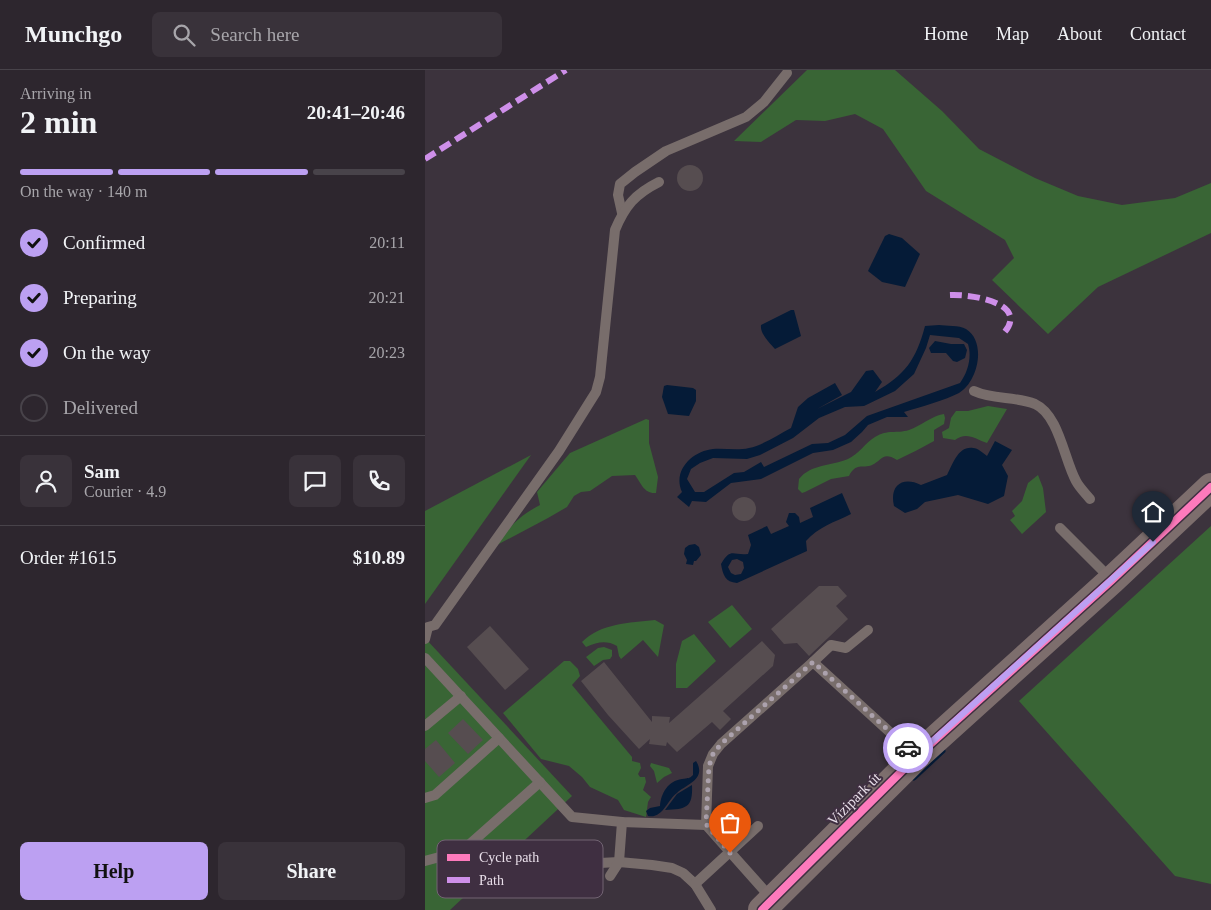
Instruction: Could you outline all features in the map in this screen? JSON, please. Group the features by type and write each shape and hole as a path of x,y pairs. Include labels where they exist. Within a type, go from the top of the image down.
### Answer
{"street":[{"name":"Vízipark út","path":"767,905 916,756 1112,580 1211,487"}],"lane":[{"path":"622,213 618,195 620,184 666,151 746,117 764,102 787,73"},
{"path":"425,639 428,627 435,625 559,451 596,392 600,377 615,230 622,213 635,197 659,182"},
{"path":"975,391 983,395 1021,400 1034,404 1044,410 1061,441 1076,480 1090,499"},
{"path":"1060,528 1112,580"},
{"path":"767,905 730,853 706,824 709,766 713,754 721,744 831,645 846,648 868,630"},
{"path":"425,658 572,817 621,822 706,824"},
{"path":"813,662 916,756"},
{"path":"425,726 461,696"},
{"path":"425,798 435,795 499,738"},
{"path":"475,840 540,782"},
{"path":"610,876 619,862 621,822"},
{"path":"695,884 758,826"},
{"path":"603,863 619,862 672,868 683,873 695,884 711,910"}],"green space":[{"path":"807,70 895,70 942,111 979,149 1035,178 1078,196 1122,205 1175,198 1211,183 1211,233 1098,287 1048,334 992,280 1014,258 1005,240 926,191 883,129 855,114 825,121 796,120 761,142 734,141"},
{"path":"988,406 1007,409 987,443 967,436 959,437 955,440 943,438 942,432 949,428 951,418 956,411 968,411"},
{"path":"944,414 944,424 934,430 934,441 920,449 897,460 888,456 872,465 857,467 849,476 831,479 802,493 798,489 799,479 804,474 815,468 848,459 871,439 888,432 909,430"},
{"path":"646,419 649,420 649,443 658,477 656,493 646,490 635,475 612,476 590,491 581,492 574,496 567,507 497,545 515,522 540,505 537,492 570,453"},
{"path":"531,455 425,604 425,511"},
{"path":"1038,475 1043,488 1046,512 1022,534 1010,520 1015,516 1012,511 1022,501 1028,483"},
{"path":"1211,526 1211,884 1175,876 1019,701"},
{"path":"732,605 752,629 730,648 708,622"},
{"path":"655,620 664,625 658,657 643,640 621,659 617,646 613,644 602,642 586,647 582,642 607,627"},
{"path":"694,634 716,661 687,688 676,688 676,664 682,641"},
{"path":"425,638 572,796 525,840 437,840 437,898 463,898 450,910 425,910"},
{"path":"604,647 612,650 612,656 610,659 603,660 594,666 586,657 598,648"},
{"path":"564,661 570,661 578,669 580,676 572,685 632,757 632,761 640,763 641,768 638,774 640,777 645,777 646,782 643,790 651,797 648,802 646,817 624,810 618,800 590,787 569,766 541,759 503,713"},
{"path":"651,763 669,768 672,773 657,783 654,771 650,766"}],"water":[{"path":"889,234 902,238 920,254 905,287 882,282 868,271 885,236"},
{"path":"794,310 801,336 775,349 763,335 761,325"},
{"path":"925,326 960,327 973,335 978,352 975,371 966,388 959,393 904,412 908,417 887,417 868,425 851,442 833,450 813,453 761,479 731,483 706,502 692,501 689,507 677,497 682,492 680,476 682,469 698,453 713,449 744,449 765,442 791,428 798,407 808,398 835,383 842,395 817,409 851,392 866,371 873,370 882,382 875,392 885,386 902,373 908,365 918,348","holes":["930,335 959,338 968,344 970,354 967,369 960,383 867,416 845,435 828,443 812,444 764,467 761,462 744,472 734,473 704,492 695,492 687,479 691,469 700,463 713,458 747,459 760,455 793,438 819,418 845,407 864,406 895,391 914,374"]},
{"path":"935,341 964,344 967,350 965,358 957,362 953,361 946,353 931,353 929,348"},
{"path":"664,386 696,390 696,401 689,416 668,414 662,397"},
{"path":"995,441 1012,450 1002,465 1008,476 1004,496 988,504 958,495 925,502 917,509 905,513 894,506 894,493 899,484 914,482 921,485 947,475 963,450 975,448 987,456"},
{"path":"842,493 851,514 827,525 811,536 806,541 807,551 737,583 725,577 721,564 730,554 748,554 751,545 748,535 767,526 771,534 789,526 786,522 789,513 795,513 799,517 800,523 813,517 810,508","holes":["737,559 743,562 744,568 741,574 735,575 731,573 728,567 732,560"]},
{"path":"695,544 699,547 701,555 694,561 693,565 686,564 685,548"},
{"path":"696,761 699,767 697,777 673,796 661,812 657,815 648,816 646,811 660,806 664,792 669,785 677,780 693,775 693,763"},
{"path":"692,785 691,798 687,806 665,810 677,794"}],"building":[{"path":"690,165 699,169 703,178 699,187 690,191 681,187 677,178 681,169"},
{"path":"739,497 749,497 756,504 756,514 749,521 739,521 732,514 732,504"},
{"path":"819,586 838,586 847,596 836,606 848,619 809,656 797,643 784,644 771,629"},
{"path":"490,626 529,669 505,690 467,647"},
{"path":"762,641 775,655 773,666 723,711 731,719 720,730 712,722 677,752 667,742 666,746 649,744 650,739 639,749 608,715 581,681 604,662 652,722 652,716 670,717 669,723"},
{"path":"463,719 483,740 468,754 448,733"},
{"path":"436,740 455,763 439,777 425,761 425,749"}],"waterway":[{"path":"914,778 943,751"}],"marked path":[{"path":"425,159 566,70"},
{"path":"950,295 971,296 995,303 1004,308 1010,315 1009,324 1002,335"}],"cycle path":[{"path":"762,910 916,757 1112,580 1211,487"}],"way so far":[{"path":"730,853 706,824 709,766 713,754 721,744 813,662 908,748"}],"route":[{"path":"908,748 916,756 1153,542"}]}
